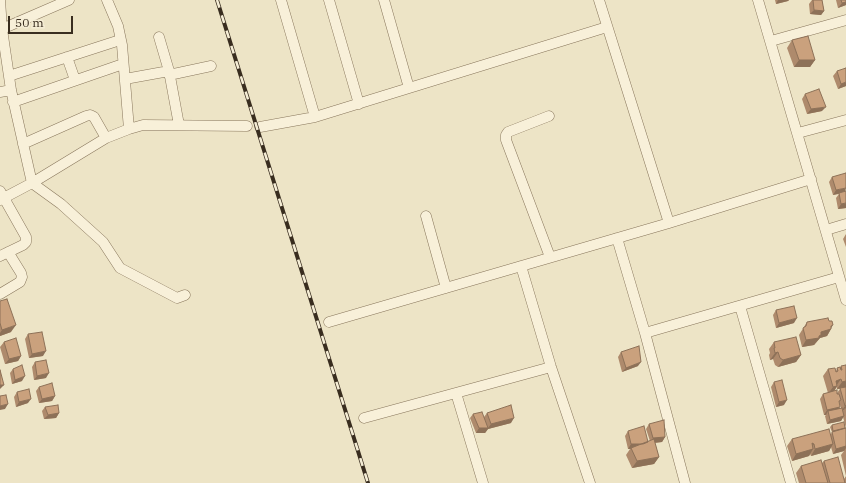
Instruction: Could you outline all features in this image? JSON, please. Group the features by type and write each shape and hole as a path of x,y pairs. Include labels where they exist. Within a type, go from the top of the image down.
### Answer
{"street":[{"path":"0,0 2,29 13,102 32,183 61,204 103,242 120,268 177,298 185,295"},
{"path":"2,29 69,0"},
{"path":"107,0 118,26 125,79 129,129"},
{"path":"280,0 315,117"},
{"path":"328,0 359,104"},
{"path":"384,0 409,88"},
{"path":"599,0 669,223"},
{"path":"758,0 846,300"},
{"path":"770,41 846,20"},
{"path":"260,127 315,117 608,27"},
{"path":"159,36 169,73 179,125"},
{"path":"9,76 120,40"},
{"path":"67,57 75,80"},
{"path":"13,102 123,64"},
{"path":"125,79 211,66"},
{"path":"0,92 11,90"},
{"path":"24,144 90,115 94,117 106,138"},
{"path":"549,116 508,132 506,135 506,140 550,257"},
{"path":"798,133 846,120"},
{"path":"0,294 20,282 22,277 21,273 4,254 26,242 26,237 1,197 32,183 106,138 129,129 143,125 247,126"},
{"path":"329,322 669,223 811,179"},
{"path":"426,216 446,288"},
{"path":"826,230 846,224"},
{"path":"617,238 686,483"},
{"path":"521,266 551,367 590,483"},
{"path":"645,333 839,277"},
{"path":"740,306 791,483"},
{"path":"364,418 551,367"},
{"path":"456,393 480,482"}],"building":[{"path":"813,0 822,0 824,11 814,10"},
{"path":"841,0 846,0 846,2 842,3"},
{"path":"808,36 815,60 799,60 792,40"},
{"path":"846,68 846,82 841,84 837,71"},
{"path":"819,89 826,107 811,109 805,94"},
{"path":"846,173 846,188 836,190 832,177"},
{"path":"846,191 846,203 841,204 839,193"},
{"path":"7,299 16,325 2,330 0,323 0,301"},
{"path":"794,306 797,318 779,323 776,310"},
{"path":"828,318 829,321 832,321 833,325 831,326 831,329 821,332 819,338 806,340 803,328 806,326 807,322"},
{"path":"42,332 46,351 32,354 28,334"},
{"path":"796,337 801,355 783,360 780,358 778,352 775,353 774,342"},
{"path":"16,338 21,356 9,359 4,342"},
{"path":"639,346 641,362 626,368 621,352"},
{"path":"46,360 49,373 37,376 35,362"},
{"path":"22,365 25,376 15,380 13,369"},
{"path":"846,365 846,381 842,382 841,379 836,381 837,386 833,387 828,369 835,368 836,372 838,371 837,368 840,367 842,370 841,366"},
{"path":"0,370 4,385 0,385"},
{"path":"782,380 787,400 779,402 774,382"},
{"path":"52,383 55,396 42,399 39,387"},
{"path":"846,387 846,405 845,406 840,388"},
{"path":"29,389 31,399 19,402 17,392"},
{"path":"837,390 837,394 839,394 841,400 839,401 840,407 827,410 823,394"},
{"path":"6,395 8,404 0,406 0,396"},
{"path":"58,405 59,413 48,415 45,407"},
{"path":"511,405 514,418 491,424 487,413"},
{"path":"842,408 844,416 830,420 828,411"},
{"path":"482,412 488,428 479,428 473,414"},
{"path":"664,420 665,437 653,438 649,424"},
{"path":"844,422 845,428 833,431 832,425"},
{"path":"644,426 648,442 643,444 631,444 628,431"},
{"path":"846,428 846,446 836,449 832,432"},
{"path":"829,429 833,444 815,449 814,444 812,443 813,449 796,454 792,439"},
{"path":"654,439 659,457 637,461 631,448"},
{"path":"838,457 845,483 830,483 824,461"},
{"path":"821,460 828,483 806,483 801,466"}],"railway":[{"path":"217,0 368,483"}]}
